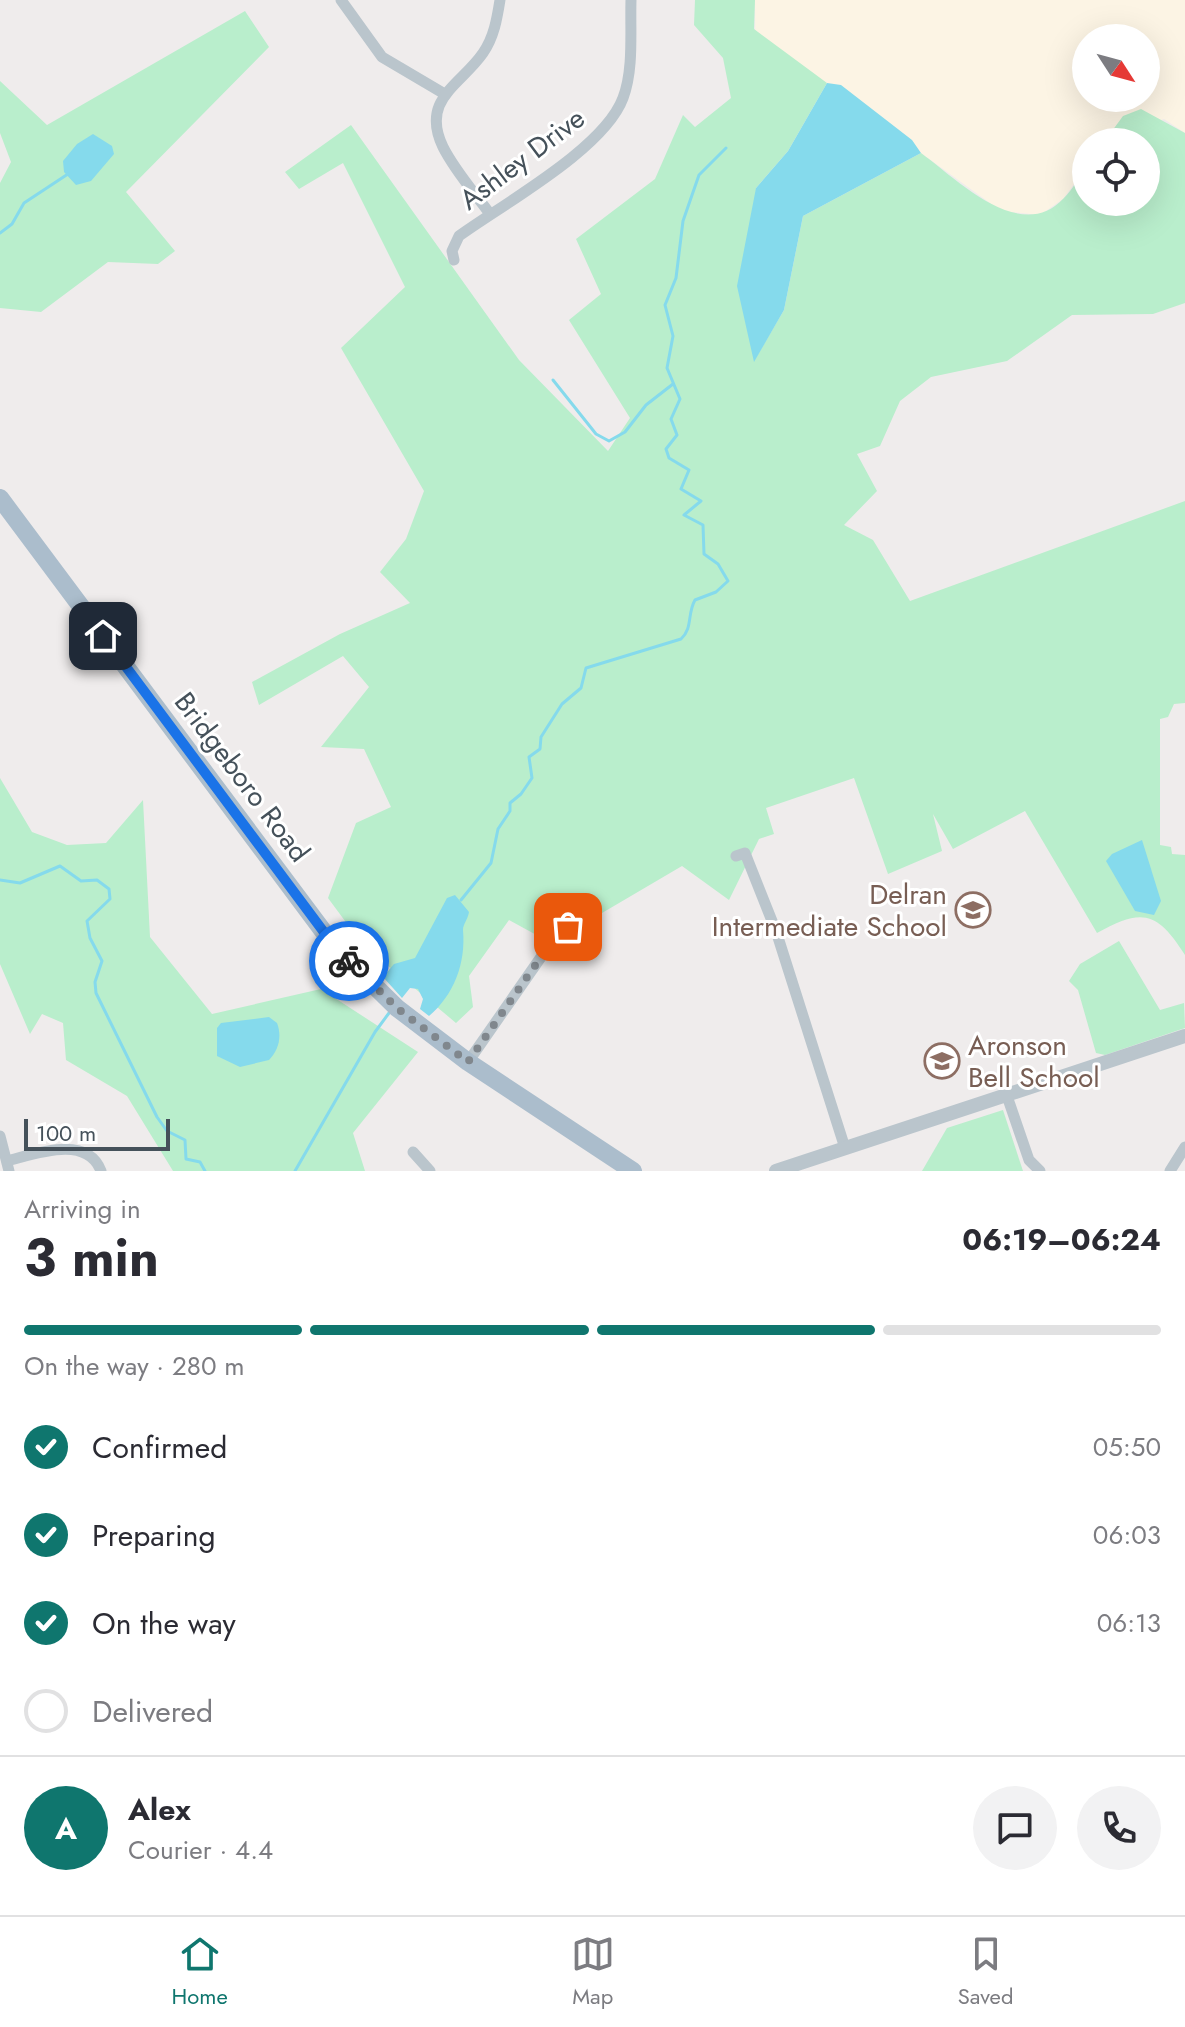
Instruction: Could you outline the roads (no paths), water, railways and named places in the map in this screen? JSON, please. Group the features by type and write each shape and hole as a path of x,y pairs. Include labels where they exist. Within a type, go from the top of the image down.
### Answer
{"main road":[{"name":"Bridgeboro Road","path":"0,498 335,947 397,1008 468,1062 633,1171"}],"street":[{"path":"341,0 382,57 443,93"},
{"path":"490,214 442,145 438,110 443,93 488,45 497,22 500,0"},
{"name":"Ashley Drive","path":"454,260 452,251 459,236 576,154 608,122 622,101 627,81 631,0"},
{"path":"741,854 776,931 845,1148"},
{"path":"468,1062 548,947 583,915"},
{"path":"776,1171 1185,1036"},
{"path":"1007,1096 1029,1160 1040,1171"},
{"path":"0,1136 8,1166 57,1148 81,1152 97,1161 101,1171"},
{"path":"1170,1171 1185,1147"},
{"path":"413,1152 430,1171"}],"water":[{"path":"827,83 841,85 912,140 921,153 803,216 784,310 754,362 737,286 756,188 788,151"},
{"path":"93,134 112,146 114,154 91,181 76,185 64,172 63,161 77,144"},
{"path":"1142,840 1161,901 1154,915 1135,911 1106,861 1112,854"},
{"path":"455,895 469,912 463,928 460,966 452,988 429,1016 420,1009 423,999 418,989 410,988 402,998 383,977 394,964 415,958 447,898"},
{"path":"269,1017 277,1023 279,1038 269,1060 240,1067 217,1056 217,1028 221,1023"}],"waterway":[{"path":"461,900 491,863 498,829 510,811 510,803 532,778 529,757 540,749 541,737 562,704 581,688 586,668 681,639 687,630 695,600 716,592 728,581 718,564 704,554 703,525 684,515 701,501 681,489 689,470 669,458 666,449 677,435 671,419 680,399 667,368 673,336 665,305 676,278 683,221 699,175 726,148"},
{"path":"0,233 12,224 24,203 68,174"},
{"path":"553,380 596,434 609,441 625,432 646,405 673,384"},
{"path":"0,880 20,883 60,866 81,881 97,880 109,889 110,899 87,921 90,938 102,961 95,982 96,993 157,1117 167,1131 185,1140 186,1159 200,1162 205,1171"},
{"path":"295,1171 389,1013"}],"place":[{"name":"Delran Intermediate School","path":"973,910"},
{"name":"Aronson Bell School","path":"942,1061"}]}
